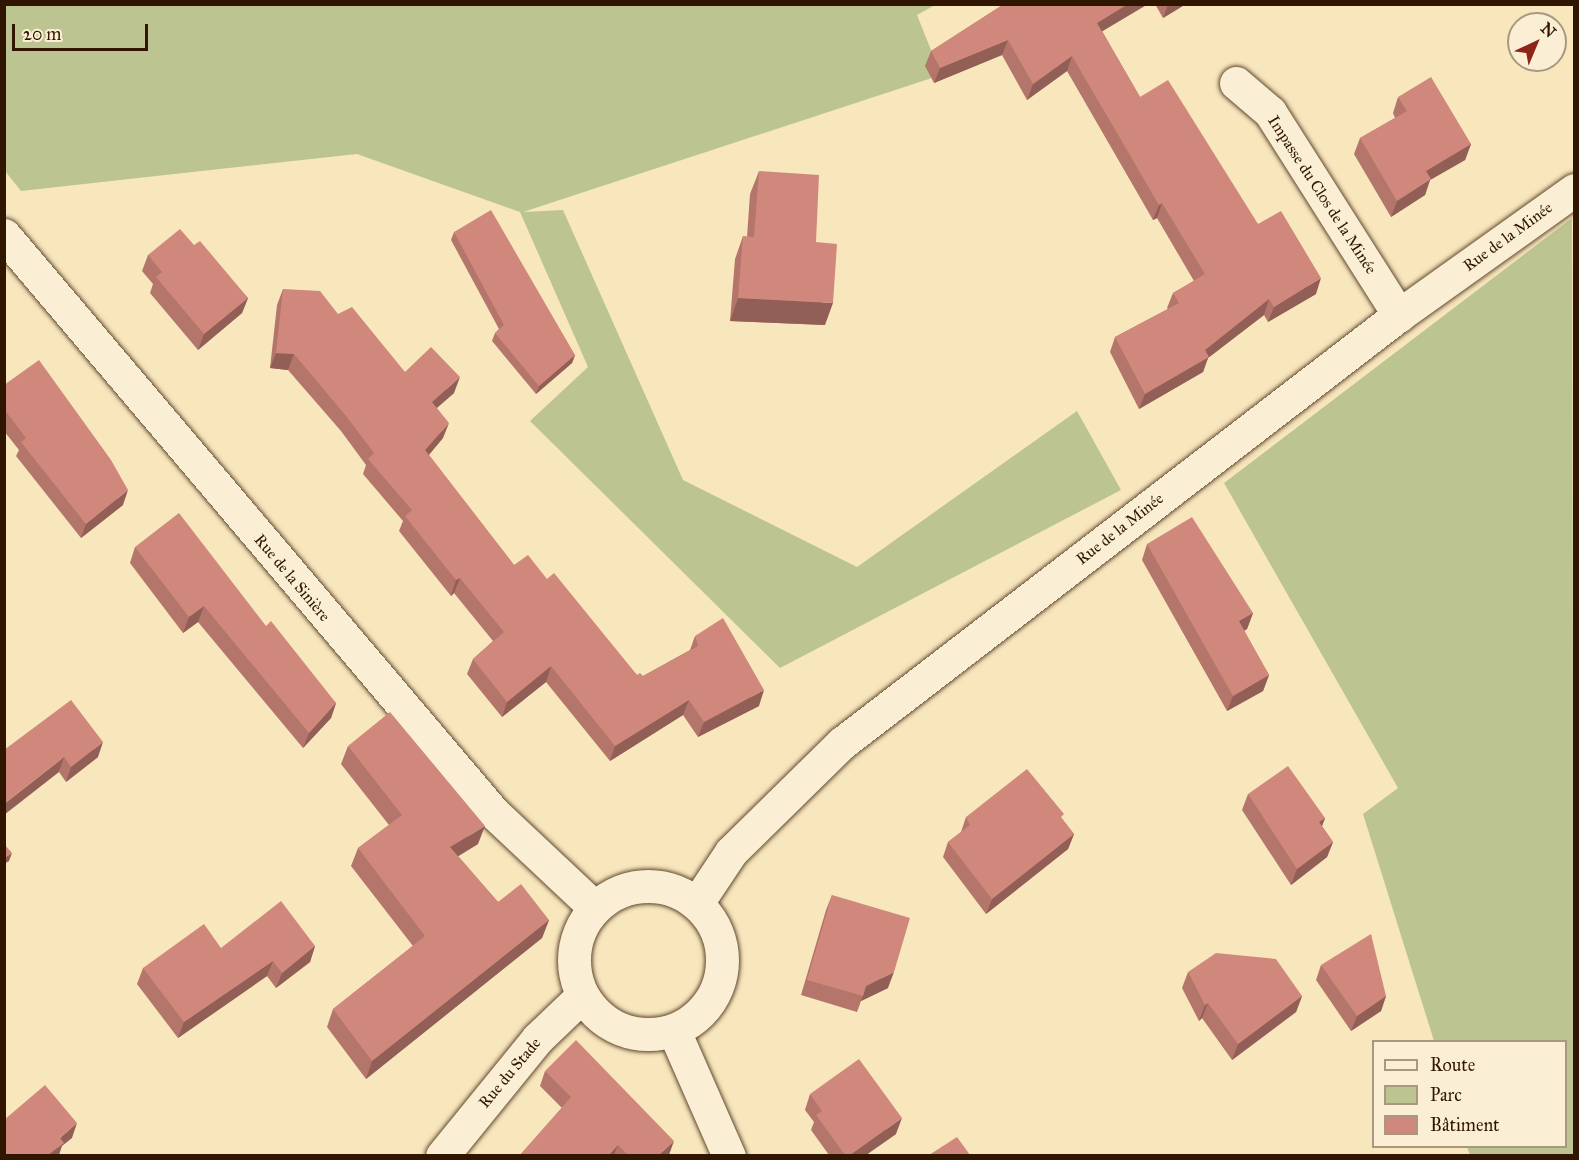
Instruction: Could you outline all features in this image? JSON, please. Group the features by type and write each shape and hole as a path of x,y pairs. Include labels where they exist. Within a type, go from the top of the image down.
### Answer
{"street":[{"name":"Impasse du Clos de la Minée","path":"1236,83 1270,112 1399,315"},
{"name":"Rue de la Minée","path":"697,903 731,852 842,743 1399,315 1575,190"},
{"name":"Rue de la Sinière","path":"4,235 493,812 594,907"},
{"path":"657,885 678,891 697,903 714,924 722,948 722,974 707,1004 696,1017 674,1031 653,1035 632,1034 612,1026 582,996 574,974 573,950 580,927 594,907 612,894 634,886 657,885"},
{"name":"Rue du Stade","path":"442,1155 537,1039 582,996"},
{"path":"674,1031 729,1155"}],"green space":[{"path":"4,5 935,5 917,15 941,75 523,212 563,210 683,480 857,567 1077,411 1121,490 780,668 530,421 588,367 520,212 357,154 21,191 5,171"},
{"path":"1572,218 1574,1155 1470,1155 1467,1148 1567,1148 1567,1040 1434,1040 1363,814 1398,788 1224,483"}],"building":[{"path":"1004,4 1128,4 1097,23 1140,97 1168,80 1258,224 1281,211 1321,278 1274,307 1269,299 1205,350 1209,357 1145,394 1115,337 1179,303 1173,293 1205,274 1162,203 1159,205 1072,56 1033,84 1008,40 940,68 931,51"},
{"path":"1431,77 1471,144 1426,171 1431,179 1397,201 1360,138 1407,111 1398,97"},
{"path":"759,171 819,175 816,242 837,244 833,303 738,298 743,236 754,237"},
{"path":"491,210 575,355 539,386 495,333 504,325 454,232"},
{"path":"180,229 194,245 200,241 248,298 204,334 156,277 162,272 148,255"},
{"path":"283,289 320,291 338,314 352,307 405,372 431,347 460,377 432,402 449,423 425,450 514,565 528,555 547,579 554,573 637,675 640,673 643,676 698,646 695,636 723,618 764,690 704,722 689,700 615,746 551,666 507,702 473,659 504,632 460,578 456,580 405,516 412,510 368,459 374,453 346,416 294,354 276,353"},
{"path":"39,360 111,460 128,490 86,524 21,442 26,438 4,409 4,385"},
{"path":"179,513 266,626 271,621 336,703 309,733 204,606 189,617 135,547"},
{"path":"1192,517 1253,613 1239,621 1269,675 1233,696 1147,544"},
{"path":"71,700 103,742 71,767 64,757 4,804 4,750"},
{"path":"390,712 485,826 450,847 498,902 521,884 549,920 372,1061 333,1009 425,936 358,848 402,815 348,746"},
{"path":"1288,766 1325,818 1319,822 1333,842 1297,869 1248,794"},
{"path":"1027,769 1064,814 1061,817 1074,834 992,899 948,842 970,825 966,817"},
{"path":"4,844 12,853 4,858"},
{"path":"832,895 910,918 894,972 866,986 863,996 807,980"},
{"path":"281,901 315,946 282,973 273,961 184,1022 143,968 204,924 221,948"},
{"path":"1371,934 1386,996 1357,1016 1321,965"},
{"path":"1216,953 1276,959 1302,996 1238,1044 1208,1003 1205,1005 1188,972"},
{"path":"576,1040 674,1141 659,1155 628,1155 618,1145 609,1155 520,1155 571,1097 545,1071"},
{"path":"859,1059 902,1118 850,1155 845,1155 816,1115 822,1111 810,1094"},
{"path":"45,1085 77,1123 60,1138 64,1143 48,1155 4,1155 4,1120"},
{"path":"957,1137 970,1155 929,1155"}]}
